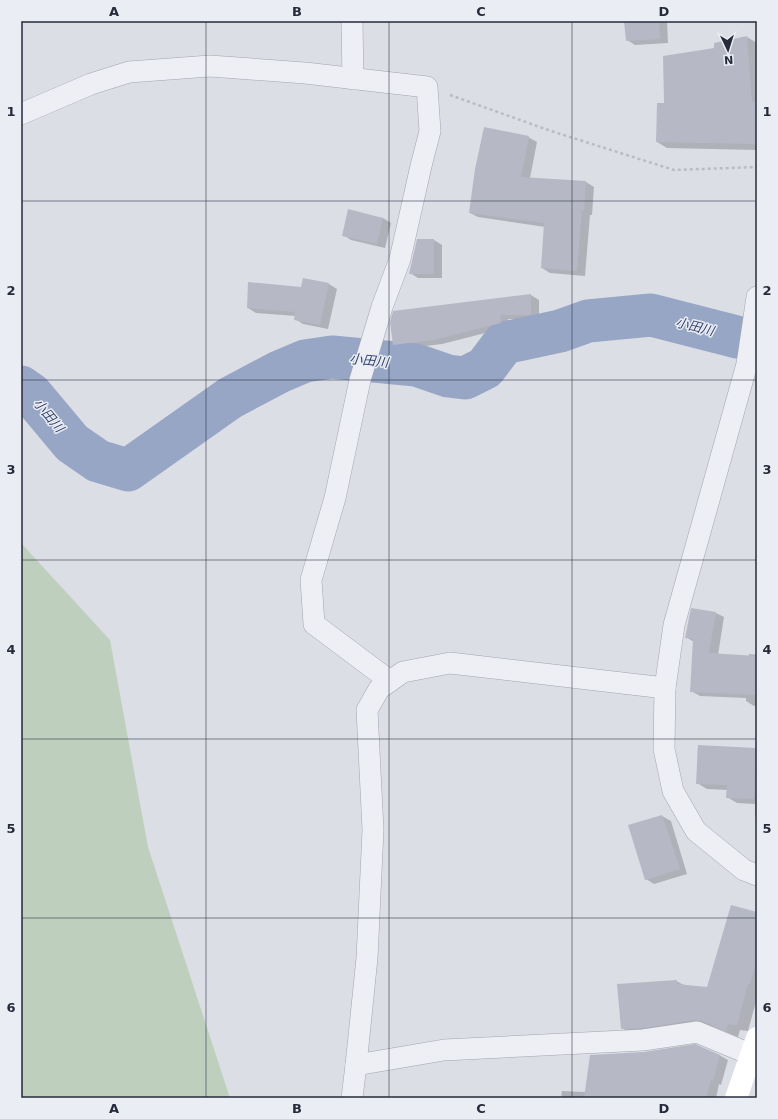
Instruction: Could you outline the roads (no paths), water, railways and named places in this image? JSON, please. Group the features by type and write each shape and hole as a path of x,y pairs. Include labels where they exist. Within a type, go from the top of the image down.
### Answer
{"main road":[{"path":"736,1098 755,1050"}],"street":[{"path":"352,21 353,79"},
{"path":"21,114 91,84 129,72 210,66 305,73 427,86 430,132 420,166 400,259 382,307 360,380 335,498 311,580 314,624 390,681"},
{"path":"757,297 747,364 674,625 665,688 664,749 673,791 696,831 744,870 757,875"},
{"path":"352,1098 367,958 373,830 367,710 379,689 403,672 450,663 665,688"},
{"path":"356,1065 444,1050 643,1040 697,1032 755,1050"}],"waterway":[{"name":"小田川","path":"21,387 31,394 72,443 98,461 128,470 230,398 279,372 305,361 332,357 416,365 448,376 465,378 485,368 504,343 560,331 588,321 651,315 757,341"}]}
